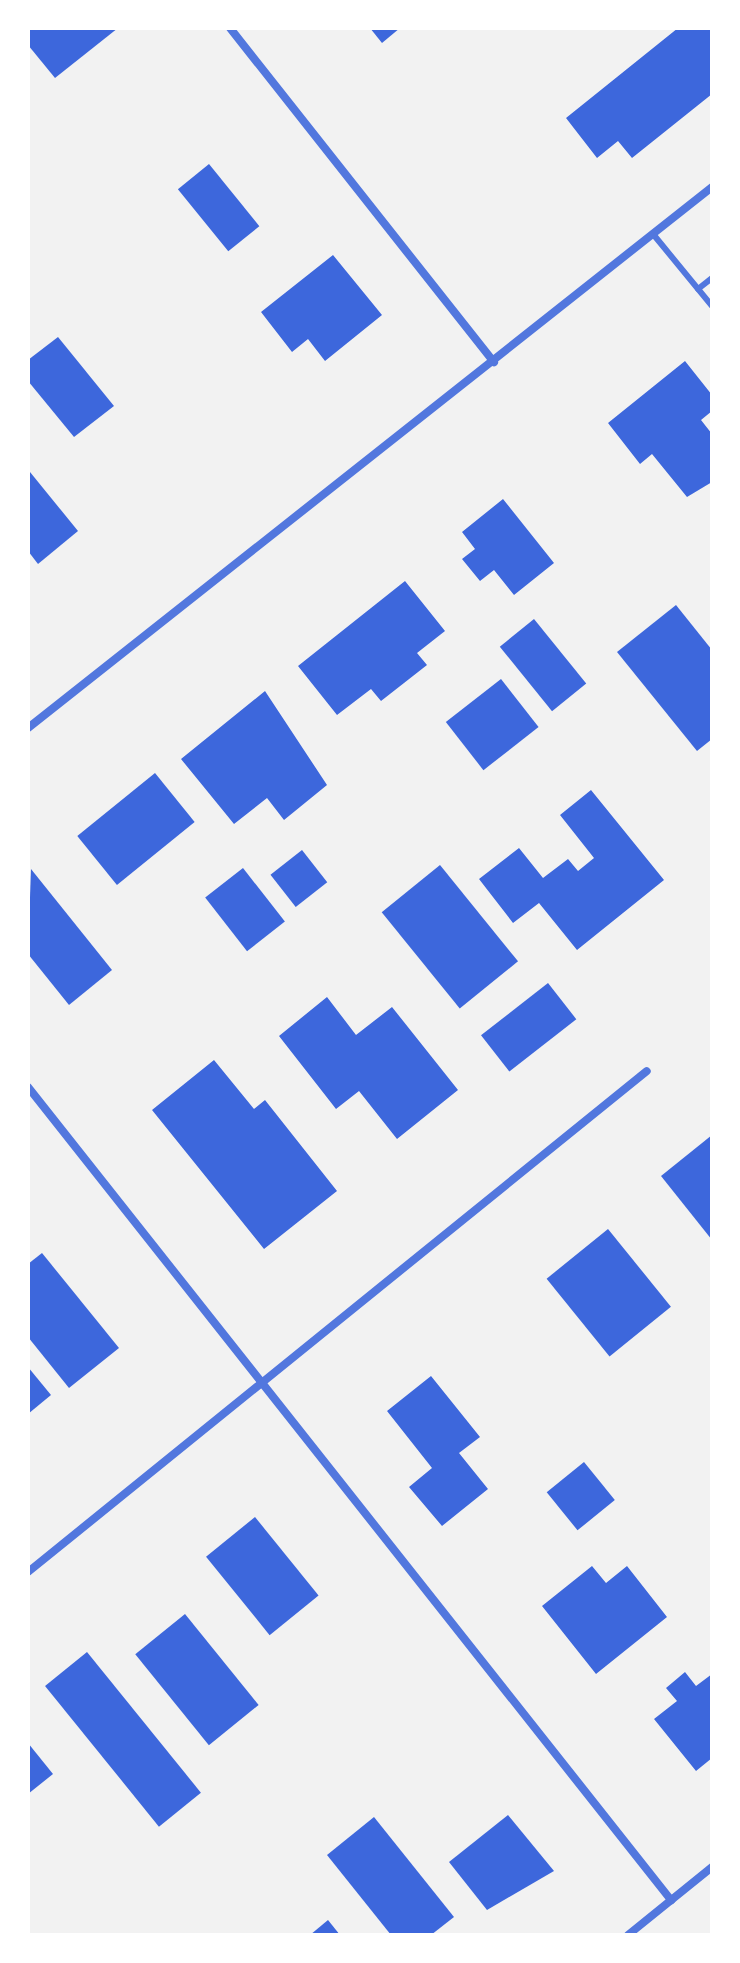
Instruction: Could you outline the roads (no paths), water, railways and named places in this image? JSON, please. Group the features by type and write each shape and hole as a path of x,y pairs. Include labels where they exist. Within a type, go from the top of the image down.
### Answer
{"street":[{"path":"230,28 494,362"},
{"path":"28,728 712,187"},
{"path":"28,1572 258,1380 647,1071"},
{"path":"28,1087 671,1900"},
{"path":"628,1935 712,1867"}],"lane":[{"path":"653,234 712,306"},
{"path":"698,289 712,278"}]}
